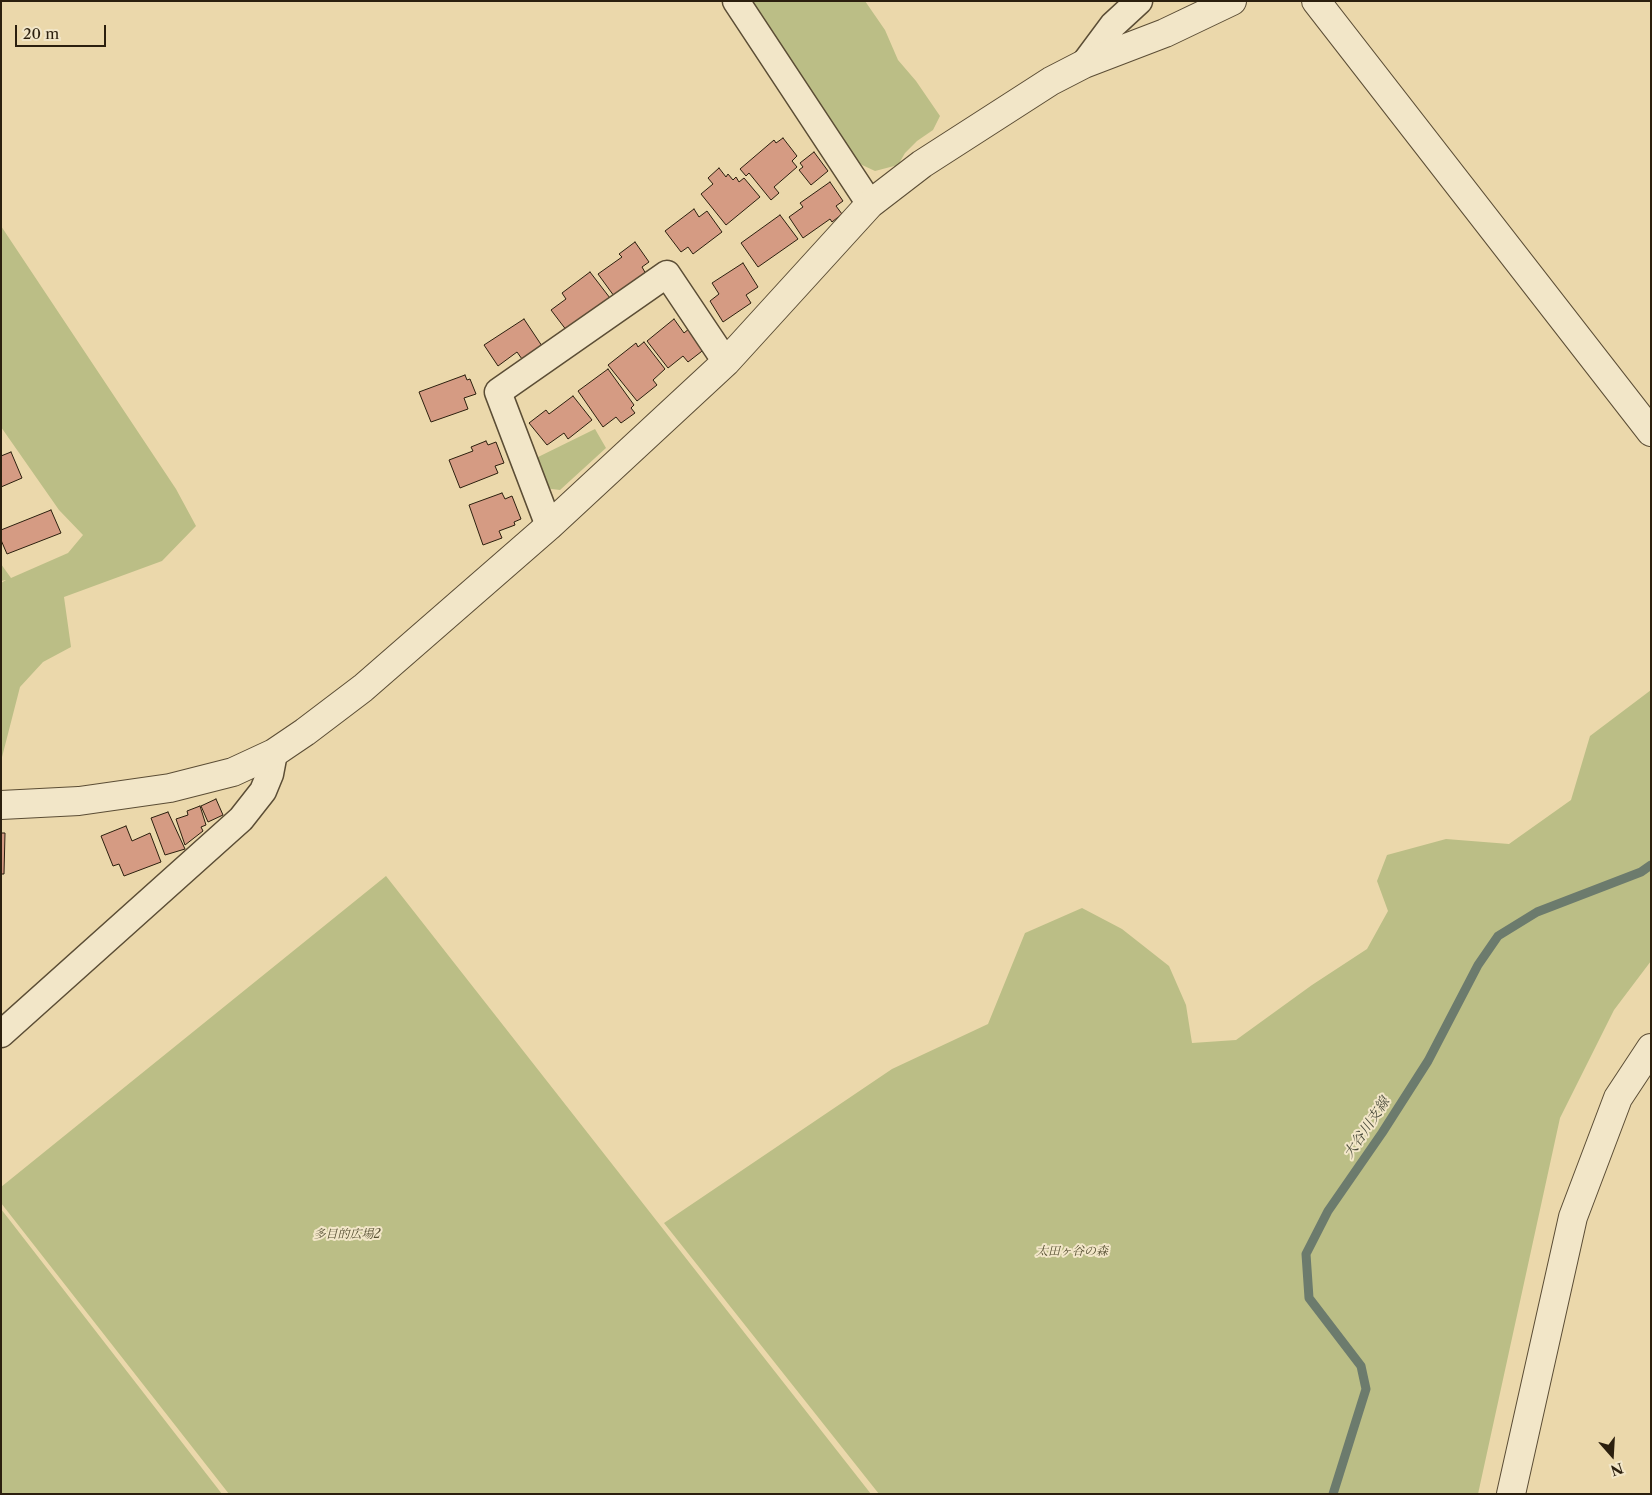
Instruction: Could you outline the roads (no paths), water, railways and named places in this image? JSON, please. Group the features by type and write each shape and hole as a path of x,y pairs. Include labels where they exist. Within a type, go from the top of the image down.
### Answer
{"street":[{"path":"736,1 870,204"},
{"path":"1084,64 1113,25 1139,1"},
{"path":"1,805 78,801 170,788 233,772 274,753 363,688 549,526 726,362 870,204 922,164 1051,81 1084,64 1165,33 1232,1"},
{"path":"1316,1 1651,432"},
{"path":"549,526 498,392 667,274 726,362"},
{"path":"1,1034 242,819 263,790 270,774 274,753"},
{"path":"1511,1494 1573,1217 1618,1098 1651,1048"}],"waterway":[{"name":"大谷川支線","path":"1333,1494 1366,1389 1361,1366 1309,1298 1306,1254 1328,1211 1382,1133 1428,1061 1478,965 1498,936 1537,912 1641,872 1651,865"}],"park label":[{"name":"多目的広場2","path":"347,1235"},
{"name":"太田ヶ谷の森","path":"1072,1252"}]}
